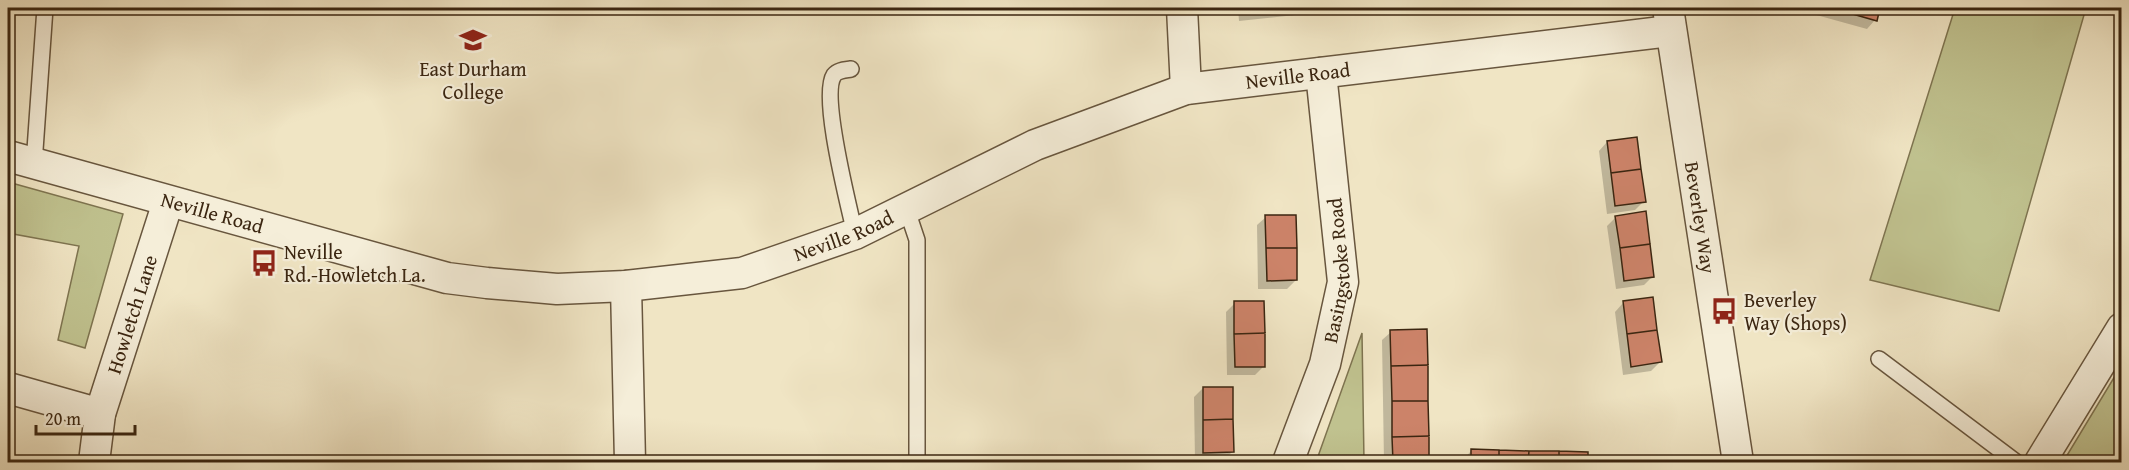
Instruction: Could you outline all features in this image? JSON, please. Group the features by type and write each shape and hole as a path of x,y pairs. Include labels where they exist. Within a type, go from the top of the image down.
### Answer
{"street":[{"path":"1182,8 1186,88"},
{"name":"Neville Road","path":"21,160 447,278 557,289 626,286 742,273 855,234 1035,146 1186,88 1321,73 1669,19"},
{"name":"Beverley Way","path":"1669,19 1738,462"},
{"name":"Basingstoke Road","path":"1288,462 1325,364 1343,282 1321,73"},
{"name":"Howletch Lane","path":"94,462 100,414 168,202"},
{"path":"626,286 630,462"},
{"path":"2040,462 2121,328"},
{"path":"8,388 100,414"}],"lane":[{"path":"21,160 45,8"},
{"path":"851,69 839,71 835,75 830,99 831,117 855,234"},
{"path":"907,210 917,240 917,462"},
{"path":"1879,359 2016,462"}],"green space":[{"path":"1955,8 2086,8 1999,311 1870,280"},
{"path":"8,182 123,214 85,348 58,340 79,246 8,233"},
{"path":"1362,333 1364,462 1316,462"},
{"path":"2121,366 2121,462 2063,462"}],"building":[{"path":"1247,8 1283,8 1284,9 1248,13"},
{"path":"1843,8 1880,8 1877,21 1842,11"},
{"path":"1637,137 1641,169 1611,173 1607,141"},
{"path":"1641,169 1646,202 1615,206 1611,173"},
{"path":"1646,211 1650,244 1620,248 1615,216"},
{"path":"1265,215 1296,215 1297,248 1266,248"},
{"path":"1650,244 1654,277 1624,281 1620,248"},
{"path":"1266,248 1297,248 1297,280 1267,281"},
{"path":"1653,297 1657,330 1627,334 1623,301"},
{"path":"1234,301 1264,301 1265,333 1234,334"},
{"path":"1427,329 1428,365 1391,366 1390,330"},
{"path":"1657,330 1662,362 1631,367 1627,334"},
{"path":"1265,333 1265,367 1235,367 1234,334"},
{"path":"1428,365 1428,401 1392,401 1391,366"},
{"path":"1203,387 1233,387 1233,419 1203,420"},
{"path":"1392,401 1428,401 1429,436 1392,437"},
{"path":"1233,419 1234,452 1203,453 1203,420"},
{"path":"1429,436 1429,462 1393,462 1392,437"},
{"path":"1471,449 1499,450 1499,462 1471,462"},
{"path":"1499,450 1529,451 1528,462 1499,462"},
{"path":"1529,451 1559,451 1559,462 1528,462"},
{"path":"1559,451 1588,452 1588,462 1559,462"}],"place":[{"name":"East Durham College","path":"473,40"},
{"name":"Neville Rd.-Howletch La.","path":"264,263"},
{"name":"Beverley Way (Shops)","path":"1724,311"}]}
